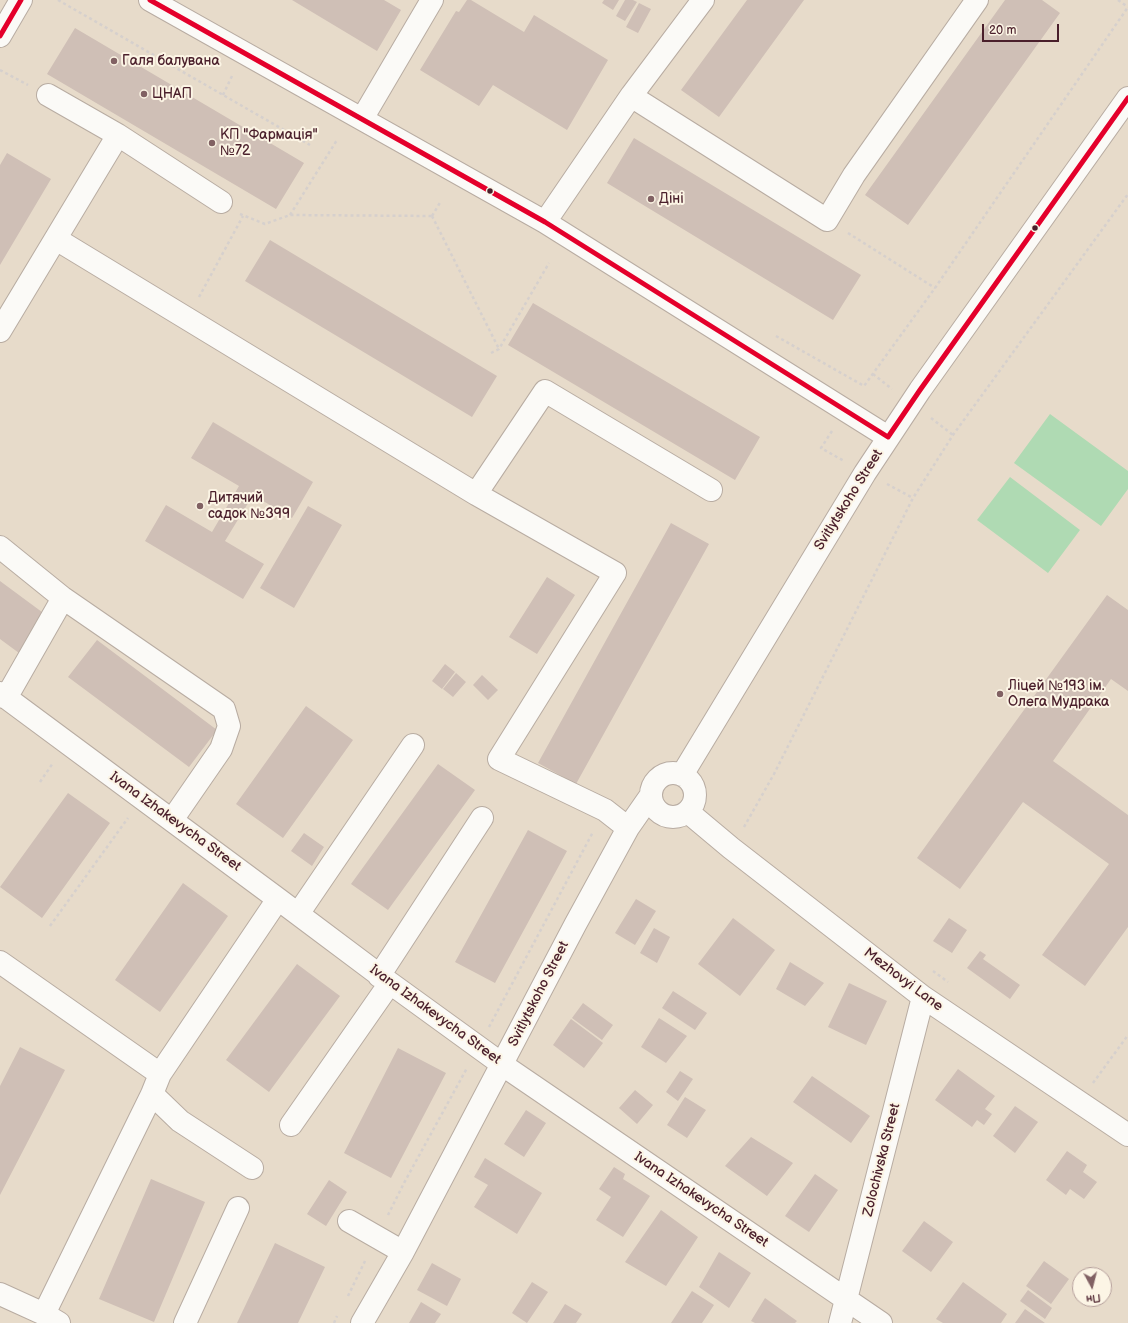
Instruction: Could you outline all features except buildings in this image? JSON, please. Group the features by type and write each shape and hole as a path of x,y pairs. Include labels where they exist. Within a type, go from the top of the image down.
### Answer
{"street":[{"path":"0,36 21,0"},
{"path":"150,0 545,222 888,437"},
{"path":"362,119 432,0"},
{"path":"545,222 630,96 703,0"},
{"path":"630,96 827,220 854,175 976,0"},
{"path":"48,95 118,135 221,202"},
{"name":"Svitlytskoho Street","path":"682,775 847,500 888,437 1128,98"},
{"path":"0,331 118,135"},
{"path":"56,238 476,494 615,573 499,759 605,810 628,828"},
{"path":"476,494 545,391 711,490"},
{"path":"0,547 63,598 224,709 229,726 221,749 172,820"},
{"path":"3,695 63,598"},
{"name":"Ivana Izhakevycha Street","path":"3,695 385,979 503,1064 880,1323"},
{"path":"298,914 412,745"},
{"path":"668,774 682,775 688,779 695,792 695,799 692,806 688,812 675,817 661,814 652,802 651,795 656,782 661,777 668,774"},
{"name":"Svitlytskoho Street","path":"362,1323 404,1252 575,925 628,828 651,795"},
{"name":"Mezhovyi Lane","path":"688,812 731,848 923,997 1128,1135"},
{"path":"291,1125 385,979 482,818"},
{"path":"0,1294 51,1319 160,1074 278,899"},
{"path":"0,962 160,1074"},
{"name":"Zolochivska Street","path":"840,1323 923,997"},
{"path":"152,1094 180,1121 252,1168"},
{"path":"185,1323 238,1208"},
{"path":"348,1221 404,1252"}],"path":[{"path":"58,0 310,145"},
{"path":"774,335 864,386 935,288 1128,7 1118,0"},
{"path":"0,70 23,82"},
{"path":"223,95 232,76"},
{"path":"290,215 337,140"},
{"path":"743,828 774,774 913,498 953,435 1128,194"},
{"path":"432,216 441,201"},
{"path":"221,202 243,216 265,224 290,215 432,216"},
{"path":"187,318 243,216"},
{"path":"432,216 499,349"},
{"path":"827,220 935,288"},
{"path":"491,353 499,349 549,263"},
{"path":"40,782 56,758"},
{"path":"487,1031 605,810"},
{"path":"50,926 120,830"},
{"path":"929,969 948,982"},
{"path":"1098,1088 1092,1084 1128,1035"},
{"path":"347,1296 404,1183 469,1065"},
{"path":"334,1323 340,1310"}],"green space":[{"path":"1050,414 1128,471 1128,489 1101,526 1014,463"},
{"path":"1010,477 1080,530 1048,573 977,520"}],"transit line":[{"path":"0,36 21,0"},
{"path":"150,0 545,222 888,437 1128,98"}],"place":[{"name":"Галя балувана","path":"114,61"},
{"name":"ЦНАП","path":"144,94"},
{"name":"КП \"Фармація\" №72","path":"212,143"},
{"name":"Діні","path":"651,199"},
{"name":"Дитячий садок №399","path":"200,506"},
{"name":"Ліцей №193 ім. Олега Мудрака","path":"1000,694"}]}
